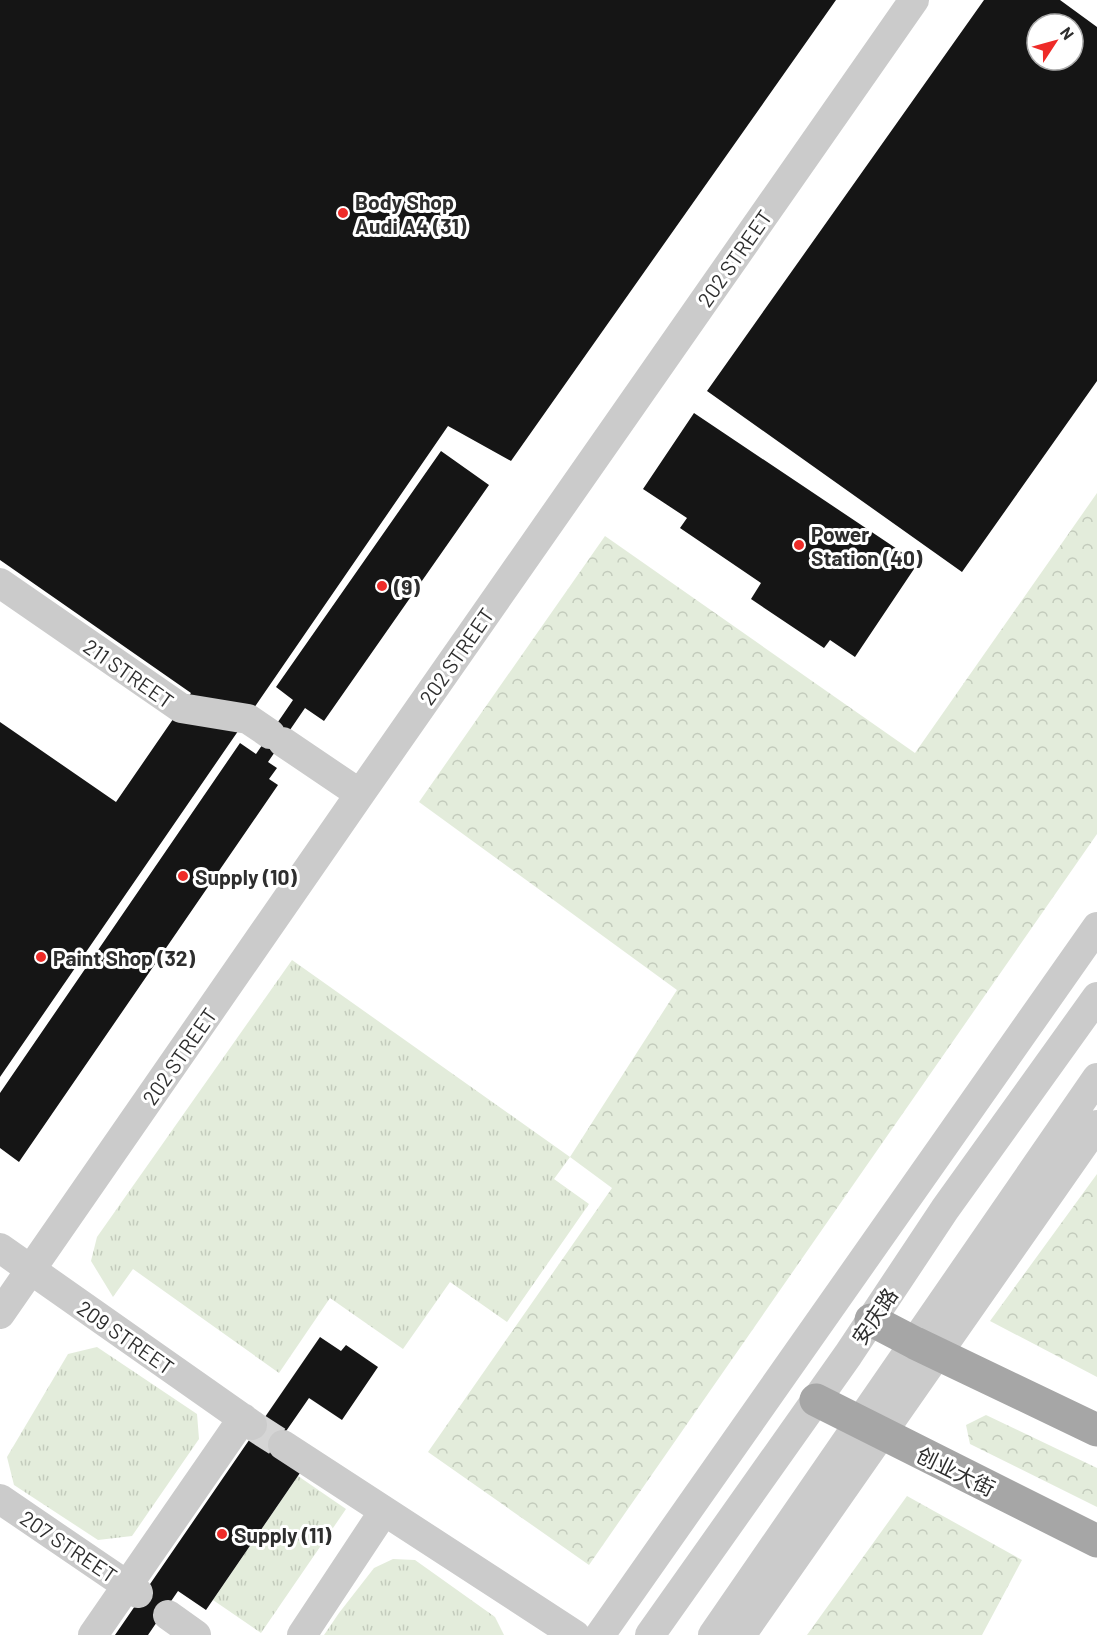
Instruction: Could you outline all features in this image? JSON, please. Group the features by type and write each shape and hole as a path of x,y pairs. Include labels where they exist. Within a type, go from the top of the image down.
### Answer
{"main road":[{"path":"871,1320 1097,1430"},
{"name":"创业大街","path":"816,1400 1097,1541"}],"street":[{"name":"202 STREET","path":"0,1314 914,0"},
{"name":"211 STREET","path":"0,583 181,708 248,719 360,794"},
{"path":"600,1635 1097,927"},
{"name":"安庆路","path":"650,1635 848,1355 945,1209 1097,997"},
{"path":"926,1348 1097,1078"},
{"path":"713,1635 870,1428 926,1348 1097,1125"},
{"name":"209 STREET","path":"0,1248 247,1421 132,1589"},
{"path":"812,1332 848,1355"},
{"path":"741,1635 870,1428"},
{"path":"283,1445 575,1635"},
{"name":"207 STREET","path":"0,1499 132,1589"},
{"path":"302,1635 384,1511"},
{"path":"93,1635 132,1589"},
{"path":"168,1615 196,1635"}],"green space":[{"path":"1097,493 1097,834 589,1565 428,1452 612,1188 570,1157 677,990 419,802 605,536 915,753"},
{"path":"292,960 570,1157 554,1179 589,1204 507,1322 450,1282 403,1349 330,1298 279,1373 133,1269 113,1297 91,1261 97,1237"},
{"path":"1097,1174 1097,1377 990,1321"},
{"path":"97,1347 197,1414 199,1439 132,1536 98,1540 14,1485 7,1457 68,1354"},
{"path":"986,1415 1097,1468 1097,1507 970,1444 966,1425"},
{"path":"298,1476 346,1509 261,1633 213,1600"},
{"path":"907,1496 1022,1560 982,1635 807,1635"},
{"path":"393,1559 415,1560 495,1617 504,1635 324,1635 374,1568"}],"building":[{"name":"Body Shop Audi A4 (31)","path":"0,0 836,0 511,461 448,426 0,1077 0,722 116,802 191,693 0,560"},
{"path":"984,0 1060,0 1076,12 1025,12 1025,72 1085,72 1085,18 1097,27 1097,381 962,572 707,391"},
{"name":"Power Station (40)","path":"694,413 918,563 855,657 830,640 824,648 751,599 761,583 680,528 687,518 643,489"},
{"path":"441,451 489,485 324,721 305,708 268,762 277,768 269,779 278,785 19,1162 0,1148 0,1093 240,743 256,754 293,700 276,687"},
{"name":"Supply (11)","path":"320,1337 341,1351 346,1345 378,1367 342,1420 309,1398 273,1450 302,1470 206,1610 178,1591 148,1635 115,1635"}],"tunnel":[{"path":"252,1425 283,1445"}],"place":[{"name":"Body Shop Audi A4 (31)","path":"343,213"},
{"name":"Power Station (40)","path":"799,545"},
{"name":"(9)","path":"382,586"},
{"name":"Supply (10)","path":"183,876"},
{"name":"Paint Shop (32)","path":"41,957"},
{"name":"Supply (11)","path":"222,1534"}]}
